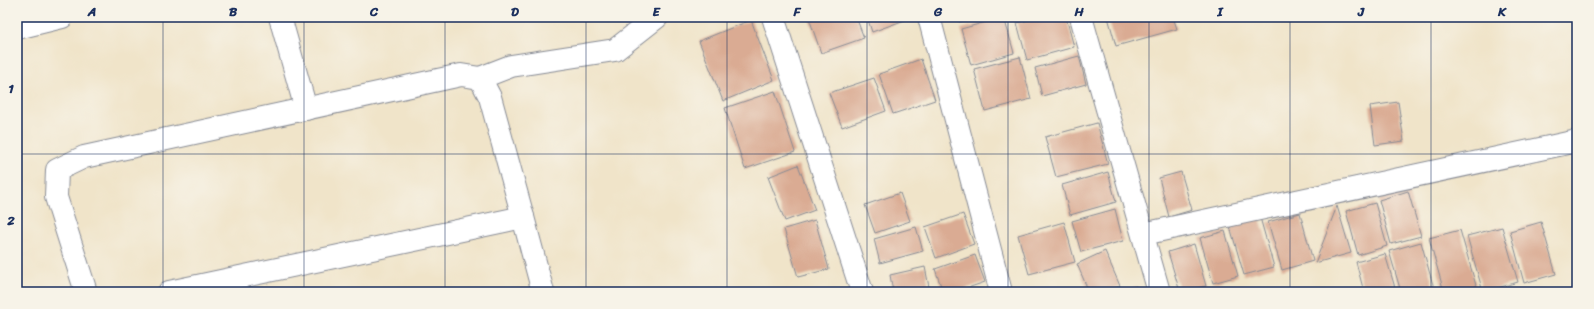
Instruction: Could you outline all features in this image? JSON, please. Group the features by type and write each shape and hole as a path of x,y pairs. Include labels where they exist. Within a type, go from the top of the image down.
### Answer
{"street":[{"path":"17,28 62,17"},
{"path":"280,17 306,109"},
{"path":"86,292 56,197 57,170 84,157 461,75 480,78 511,66 615,50 657,17"},
{"path":"773,17 862,292"},
{"path":"929,17 1001,292"},
{"path":"1081,17 1159,292"},
{"path":"480,78 490,97 544,292"},
{"path":"1143,234 1577,141"},
{"path":"170,292 240,285 523,217"}],"building":[{"path":"856,17 864,38 821,53 809,18"},
{"path":"867,17 913,17 872,32"},
{"path":"958,17 976,17 959,22"},
{"path":"1004,17 1014,53 971,65 961,29"},
{"path":"1040,17 1066,17 1074,47 1027,60 1017,23"},
{"path":"1108,17 1173,17 1177,29 1116,46"},
{"path":"751,20 774,80 723,101 699,41"},
{"path":"1079,56 1086,84 1042,96 1035,68"},
{"path":"1020,57 1031,99 985,111 974,69"},
{"path":"921,59 935,100 893,114 879,74"},
{"path":"874,78 886,111 842,127 829,93"},
{"path":"775,91 795,152 745,169 725,108"},
{"path":"1398,102 1404,141 1375,145 1370,106"},
{"path":"1097,123 1108,164 1056,177 1045,137"},
{"path":"798,165 815,210 785,221 768,177"},
{"path":"1108,172 1116,202 1070,215 1062,185"},
{"path":"1181,172 1192,210 1169,217 1159,178"},
{"path":"1408,191 1421,236 1391,244 1379,200"},
{"path":"900,193 910,221 875,233 865,205"},
{"path":"1375,203 1387,246 1358,255 1346,211"},
{"path":"1337,206 1351,253 1315,263"},
{"path":"1115,209 1123,241 1081,252 1072,221"},
{"path":"1300,213 1313,261 1282,270 1268,222"},
{"path":"963,214 974,244 936,258 925,227"},
{"path":"1259,214 1274,267 1244,275 1229,223"},
{"path":"815,220 829,269 798,277 784,229"},
{"path":"1064,222 1075,262 1029,274 1018,235"},
{"path":"1541,222 1556,274 1524,283 1510,231"},
{"path":"916,227 923,251 880,263 874,239"},
{"path":"1502,227 1518,282 1483,292 1467,236"},
{"path":"1460,230 1477,289 1468,292 1444,292 1429,238"},
{"path":"1225,231 1238,276 1213,283 1200,238"},
{"path":"1421,242 1435,292 1401,292 1389,251"},
{"path":"1194,244 1206,286 1180,292 1168,252"},
{"path":"1105,251 1120,286 1106,292 1089,292 1077,264"},
{"path":"1385,254 1396,291 1364,292 1356,262"},
{"path":"975,255 985,282 956,292 943,292 935,269"},
{"path":"925,267 930,292 893,292 890,275"},
{"path":"1136,286 1139,292 1124,292"}]}
